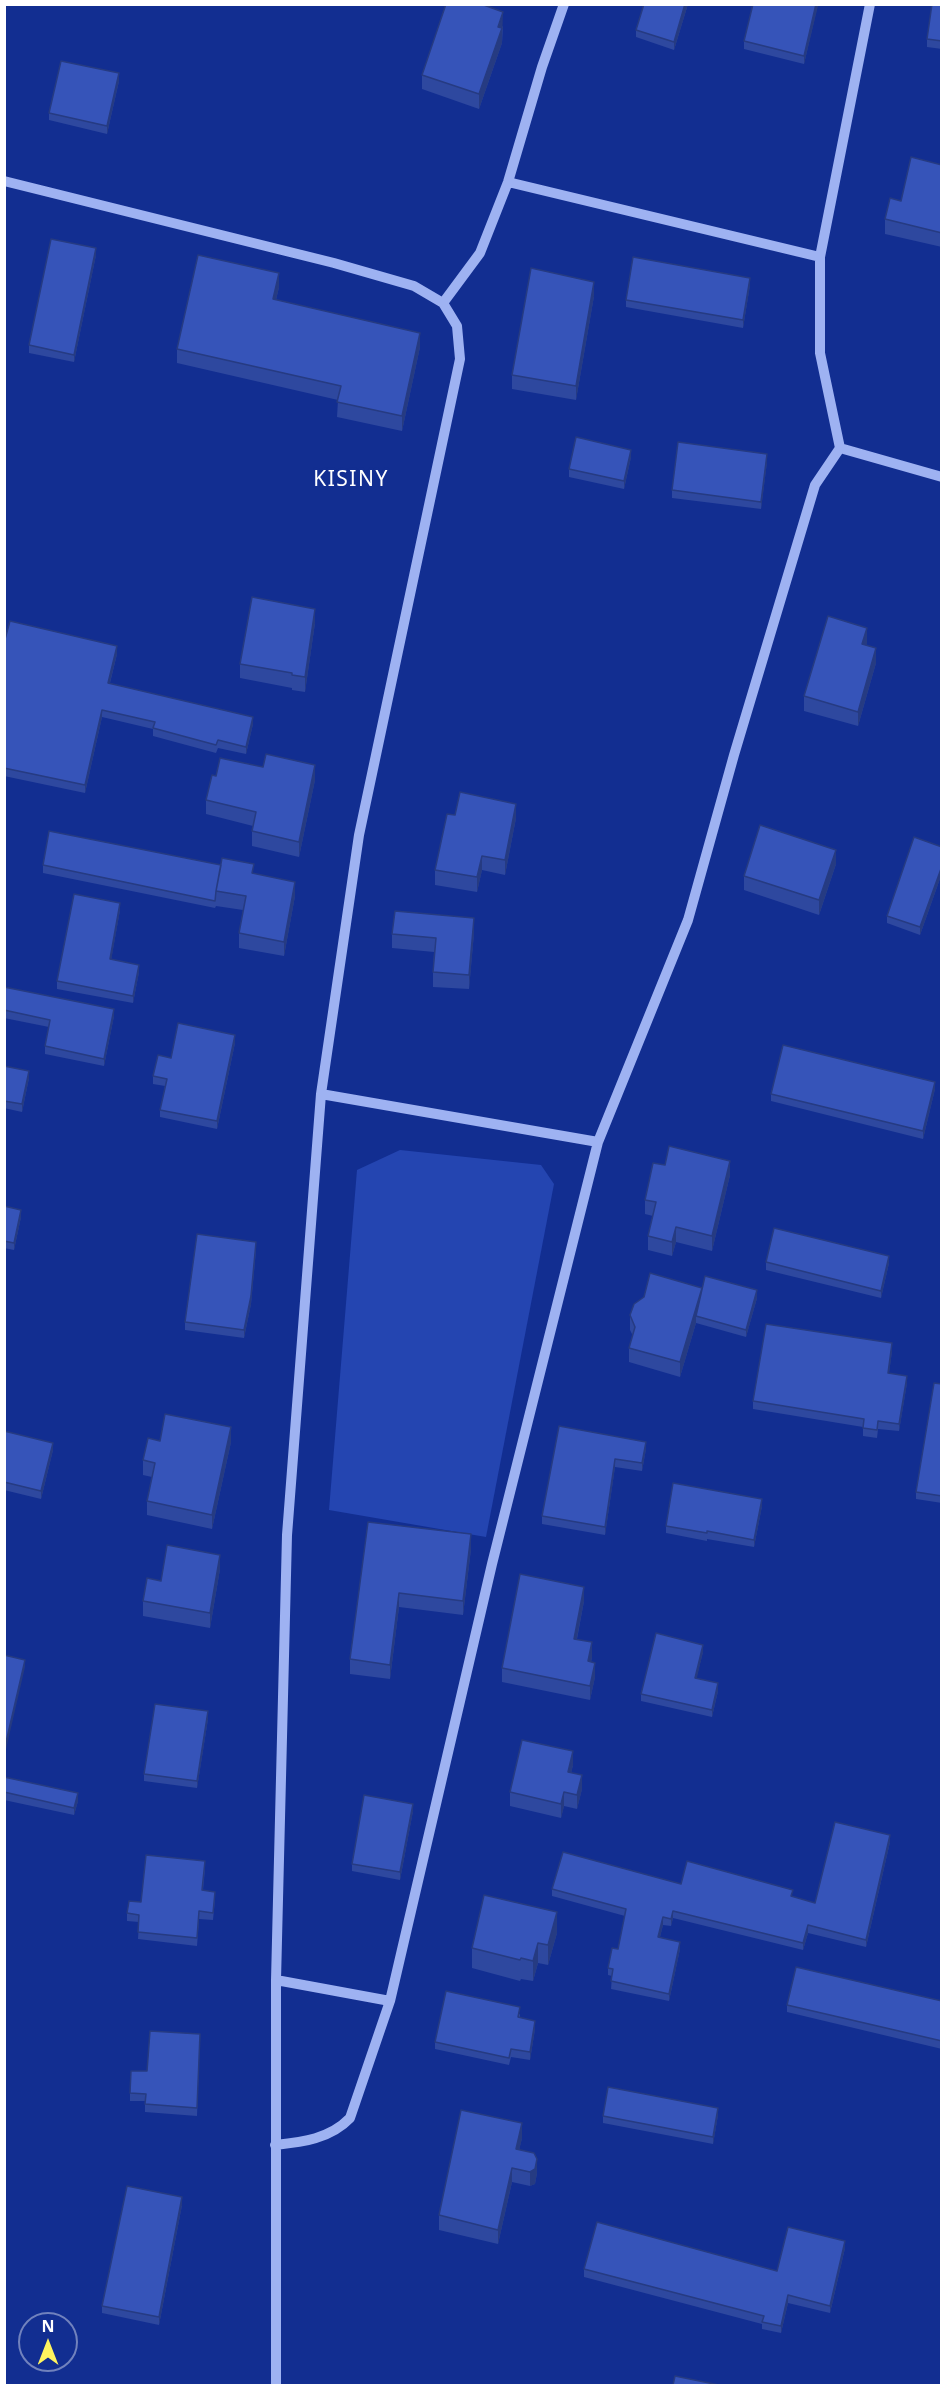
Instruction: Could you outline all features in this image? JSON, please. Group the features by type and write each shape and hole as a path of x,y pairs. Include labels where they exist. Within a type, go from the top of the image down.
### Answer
{"street":[{"path":"443,303 480,253 508,182 542,67 564,4"},
{"path":"275,2145 308,2142 340,2129 350,2118 390,2001 492,1564 598,1142 688,920 734,755 815,485 840,448 820,353 820,257 870,4"},
{"path":"4,181 414,286 443,303 457,326 460,359 359,835 321,1094 287,1535 276,1980 276,2385"},
{"path":"508,182 820,257"},
{"path":"840,448 942,477"},
{"path":"321,1094 598,1142"},
{"path":"276,1980 390,2001"}],"shaded area":[{"path":"400,1150 541,1165 554,1184 486,1537 329,1510 357,1170"}],"building":[{"path":"446,4 481,4 503,12 498,27 502,28 479,94 422,75"},
{"path":"644,4 685,4 674,42 636,30"},
{"path":"753,4 816,4 804,56 744,41"},
{"path":"932,4 942,4 942,41 927,39"},
{"path":"61,61 119,73 107,126 49,113"},
{"path":"911,157 942,165 942,233 885,219 890,198 901,201"},
{"path":"51,239 96,248 74,355 29,345"},
{"path":"198,255 279,273 273,299 420,333 402,416 337,402 341,386 177,349"},
{"path":"633,257 750,278 743,320 626,300"},
{"path":"531,268 594,282 576,386 512,375"},
{"path":"576,437 631,450 624,481 569,469"},
{"path":"678,442 767,454 761,502 672,490"},
{"path":"252,597 315,609 305,677 240,664"},
{"path":"828,616 867,628 862,644 876,648 858,712 804,696"},
{"path":"10,621 117,646 108,683 253,717 246,747 218,740 216,745 153,728 155,722 102,710 85,785 4,768 4,643"},
{"path":"266,754 315,765 299,842 252,831 256,812 206,800 212,775 216,776 220,758 263,767"},
{"path":"460,792 516,804 505,860 482,856 477,877 435,870 447,814 455,815"},
{"path":"760,825 836,850 819,900 744,876"},
{"path":"49,831 221,865 215,901 43,865"},
{"path":"914,837 942,847 942,866 920,927 887,916"},
{"path":"222,858 254,864 252,873 295,882 284,942 239,933 246,896 216,891"},
{"path":"74,894 120,903 110,959 139,965 133,996 57,981"},
{"path":"395,911 474,918 469,975 433,972 436,938 392,934"},
{"path":"4,987 114,1009 104,1059 45,1046 50,1020 4,1010"},
{"path":"178,1023 235,1035 217,1121 160,1110 167,1079 153,1076 158,1055 171,1058"},
{"path":"783,1045 935,1082 923,1131 771,1094"},
{"path":"4,1066 29,1071 22,1104 4,1101"},
{"path":"669,1146 730,1161 712,1236 676,1227 672,1242 648,1236 656,1202 645,1200 653,1163 665,1165"},
{"path":"4,1206 21,1210 14,1243 4,1241"},
{"path":"774,1228 889,1256 881,1291 766,1262"},
{"path":"197,1234 256,1242 251,1296 244,1330 185,1322"},
{"path":"650,1273 702,1288 680,1362 629,1348 635,1327 630,1315 634,1304 644,1297"},
{"path":"705,1276 757,1290 746,1330 696,1316"},
{"path":"766,1324 892,1343 888,1373 907,1376 899,1424 878,1421 877,1430 863,1428 864,1419 753,1401"},
{"path":"934,1383 942,1384 942,1496 916,1492"},
{"path":"165,1414 231,1427 212,1515 147,1501 155,1463 143,1460 148,1438 160,1441"},
{"path":"559,1426 646,1442 642,1463 615,1459 605,1527 542,1516"},
{"path":"4,1431 53,1443 41,1491 4,1482"},
{"path":"673,1483 762,1499 754,1540 666,1526"},
{"path":"368,1522 471,1534 463,1601 399,1593 390,1665 350,1659"},
{"path":"167,1545 220,1555 210,1613 143,1601 147,1578 161,1581"},
{"path":"520,1574 584,1587 574,1639 592,1642 588,1661 595,1663 590,1686 502,1668"},
{"path":"656,1633 703,1645 695,1678 718,1683 712,1710 641,1694"},
{"path":"4,1655 25,1660 4,1751"},
{"path":"155,1704 208,1711 197,1781 144,1774"},
{"path":"522,1740 573,1751 568,1772 582,1775 577,1795 564,1792 561,1804 510,1792"},
{"path":"4,1777 78,1793 74,1808 4,1792"},
{"path":"364,1795 413,1804 400,1872 352,1864"},
{"path":"835,1822 890,1835 866,1940 808,1925 803,1943 673,1911 671,1919 663,1917 658,1937 680,1942 669,1994 611,1981 613,1969 608,1968 612,1948 618,1949 626,1909 552,1889 563,1852 681,1884 687,1861 793,1890 791,1896 815,1903"},
{"path":"146,1855 205,1861 202,1890 215,1892 213,1913 199,1911 197,1938 138,1932 139,1915 127,1913 129,1901 141,1902"},
{"path":"484,1895 557,1912 548,1945 538,1943 533,1961 472,1948"},
{"path":"796,1967 942,2001 942,2041 787,2005"},
{"path":"446,1991 520,2007 518,2017 535,2021 530,2052 511,2049 509,2058 435,2042"},
{"path":"150,2031 200,2034 197,2108 145,2104 146,2094 130,2093 131,2071 147,2071"},
{"path":"608,2087 718,2108 713,2137 603,2116"},
{"path":"461,2110 522,2123 516,2149 534,2153 537,2159 535,2169 530,2172 512,2168 498,2230 439,2215"},
{"path":"127,2186 182,2197 159,2317 102,2306"},
{"path":"597,2222 777,2271 788,2227 845,2241 830,2306 788,2295 781,2326 762,2322 764,2316 584,2269"},
{"path":"675,2376 719,2385 673,2385"}],"district":[{"name":"KISINY","path":"351,480"}]}
